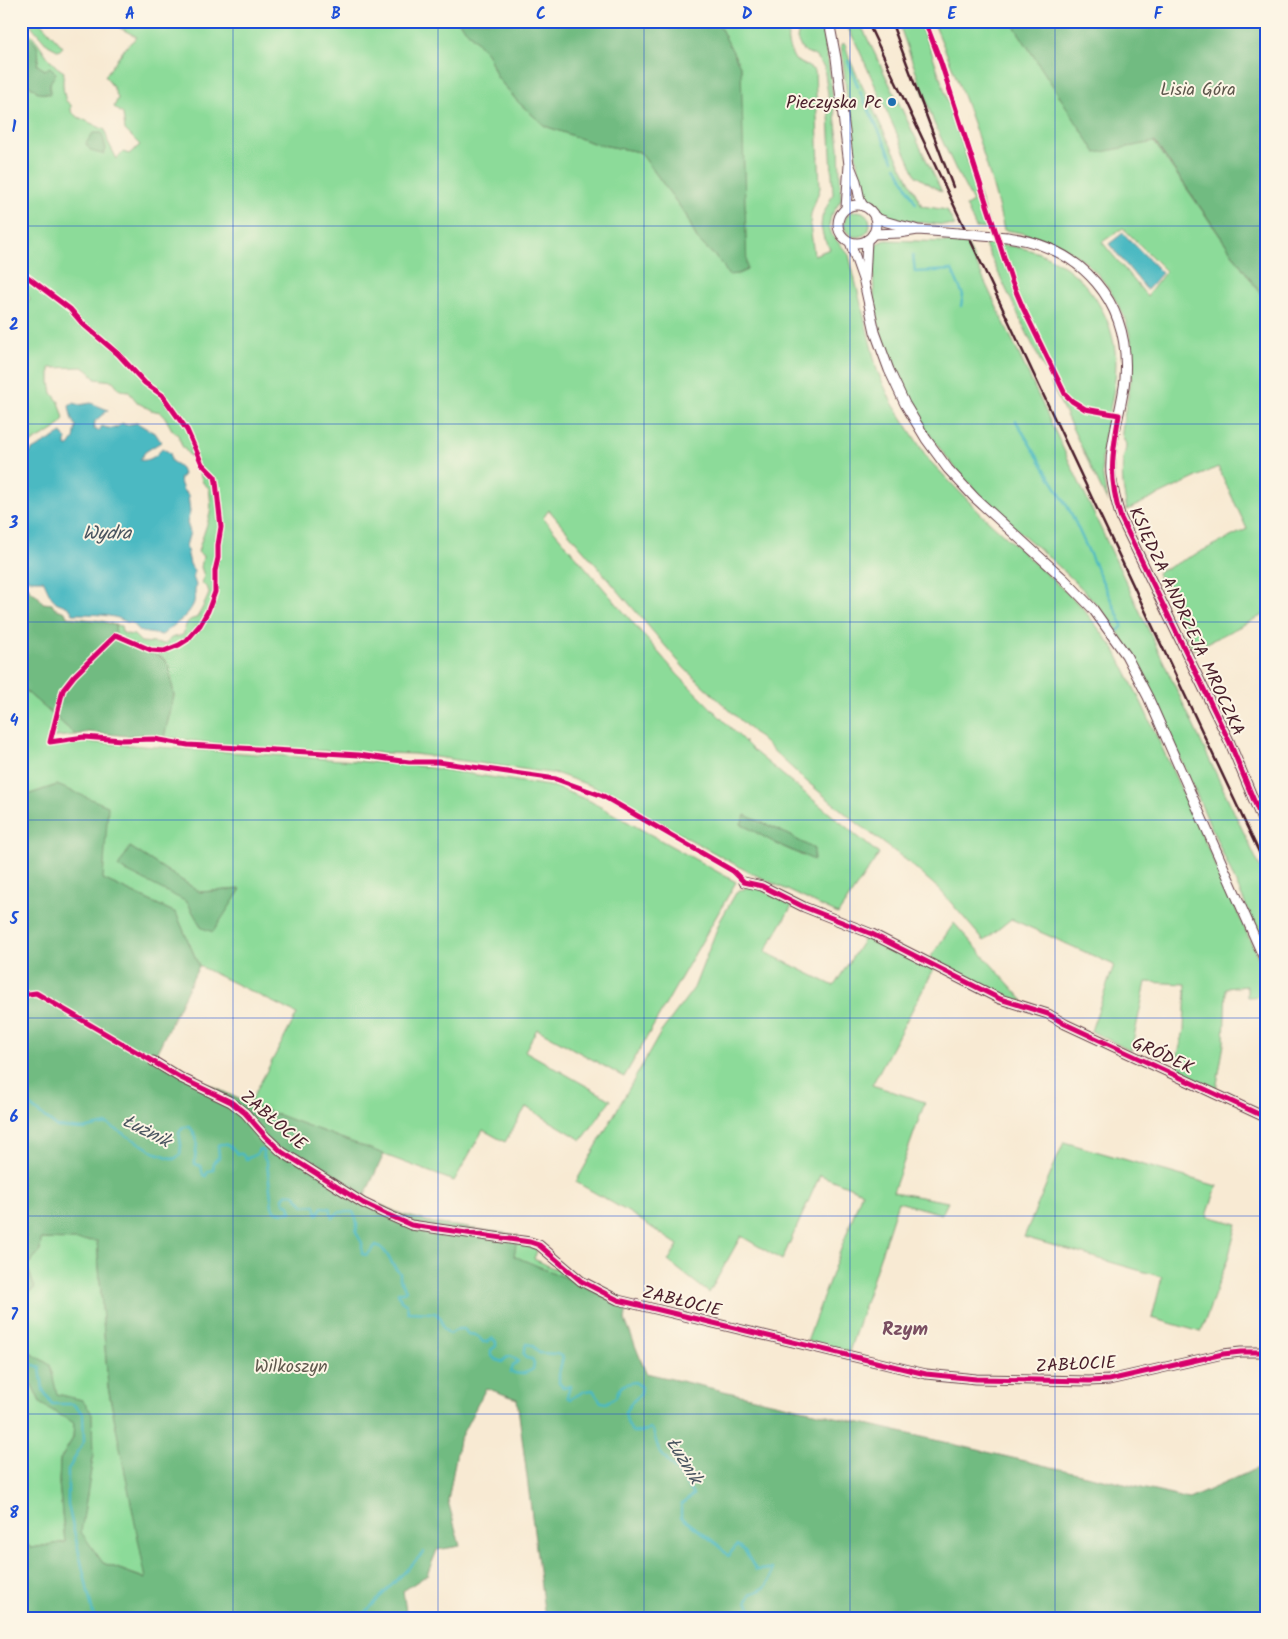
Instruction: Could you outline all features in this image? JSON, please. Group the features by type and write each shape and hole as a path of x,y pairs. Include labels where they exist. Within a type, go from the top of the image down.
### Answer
{"street":[{"path":"829,21 836,58 849,165 846,208"},
{"path":"849,165 863,206"},
{"path":"864,282 870,237 876,228 875,217 868,209 857,205 846,208 841,213 838,219 838,226 844,238 856,243 870,237"},
{"name":"KSIĘDZA ANDRZEJA MROCZKA","path":"875,217 881,221 900,224 918,230"},
{"name":"KSIĘDZA ANDRZEJA MROCZKA","path":"870,237 918,230 1021,239 1048,247 1064,255 1079,266 1101,289 1117,317 1124,347 1125,365 1122,396 1111,472 1117,506 1121,518 1230,743 1267,832"},
{"path":"850,242 864,282 875,332 904,404 926,439 948,468 975,498 1064,579 1093,609 1126,655 1154,711 1267,965"},
{"name":"GRÓDEK","path":"744,882 762,886 804,907 872,934 1000,999 1048,1014 1082,1032 1267,1118"},
{"name":"ZABŁOCIE","path":"153,1061 181,1078 231,1102 245,1113 282,1152 363,1203 411,1225 530,1242 539,1245 581,1281 618,1300 926,1374 966,1378 1073,1381 1109,1380 1223,1354 1267,1352"}],"green space":[{"path":"27,21 39,21 63,47 59,51 48,45"},
{"path":"107,21 458,21 488,54 497,77 518,102 545,126 596,144 640,152 686,215 697,239 721,262 741,68 717,21 794,21 788,36 790,50 795,60 815,71 820,188 811,214 810,225 814,255 830,249 824,239 821,227 822,217 833,194 828,94 824,67 815,56 802,50 797,39 802,27 815,21 821,22 829,67 839,147 841,200 831,216 829,226 832,235 849,255 877,370 891,401 928,459 980,513 1081,606 1115,650 1142,704 1267,977 1267,996 1247,997 1247,986 1226,988 1224,1044 1216,1090 1174,1070 1184,1030 1186,984 1146,982 1131,1051 1091,1031 1114,965 1011,919 984,941 940,890 906,860 805,780 685,669 549,510 543,518 677,674 755,752 879,854 838,914 747,871 597,788 558,774 414,754 250,748 164,737 174,696 169,666 164,659 116,639 115,625 121,626 122,632 134,635 141,642 165,644 171,638 183,635 188,622 197,617 205,602 209,593 202,583 204,576 201,567 203,556 198,552 210,514 210,502 209,488 203,483 195,459 182,446 178,435 172,430 160,412 151,410 138,403 128,391 120,390 113,381 95,379 83,367 50,368 52,393 59,402 64,418 55,429 31,443 21,454 21,302 24,307 30,298 21,289 21,78 39,93 50,93 50,83 55,73 37,65 39,56 22,44 21,55 21,26 28,31 52,62 64,72 64,94 66,101 71,105 71,111 76,116 105,130 108,142 117,159 123,152 129,154 140,145 125,130 123,114 114,107 118,98 105,76 126,47 137,37","holes":["745,816 779,830 814,849 803,856 741,824"]},
{"path":"458,21 717,21 741,68 747,270 738,274 728,275 721,262 697,239 686,215 640,152 596,144 545,126 518,102 497,77 488,54"},
{"path":"844,21 859,21 942,192 916,176 855,41"},
{"path":"898,21 918,21 932,53 990,229 976,228 966,206 973,202 934,123"},
{"path":"933,21 1011,21 1096,152 1154,142 1267,303 1267,613 1193,650 1157,573 1247,529 1218,467 1127,510 1122,474 1126,446 1122,434 1131,379 1133,353 1131,338 1124,316 1107,287 1084,261 1055,244 1022,233 1004,230 982,150","holes":["1123,228 1166,271 1147,296 1102,242"]},
{"name":"Lisia Góra","path":"1011,21 1267,21 1267,303 1155,142 1096,153"},
{"path":"29,36 38,49 37,65 45,70 50,67 56,73 50,83 50,94 39,93 21,78 22,44"},
{"path":"841,44 845,44 849,58 883,130 922,206 947,210 955,226 888,219 882,217 863,197 849,115"},
{"path":"93,133 102,133 106,149 104,154 93,152 87,146 86,143"},
{"path":"857,211 866,215 870,224 866,233 857,237 848,233 844,224 848,215"},
{"path":"885,240 967,244 1267,882 1267,953 1151,692 1118,633 1105,614 1082,589 1006,520 965,479 929,433 899,382 879,327 874,297 873,248"},
{"path":"984,243 1023,248 1053,259 1081,281 1093,295 1102,310 1110,327 1116,363 1114,387 1102,457 1108,503"},
{"path":"21,580 43,603 52,604 54,608 65,612 67,617 102,621 115,625 116,639 164,659 169,666 174,696 164,737 146,734 127,736 88,732 76,735 21,687"},
{"path":"21,687 76,735 48,738 51,746 87,742 412,765 555,787 590,801 736,882 624,1077 537,1029 525,1051 611,1100 582,1140 526,1107 505,1142 483,1130 454,1181 249,1104 297,1014 199,966 176,913 103,879 57,785 21,797 21,781 26,777 21,773","holes":["130,847 200,892 240,889 202,928 187,902"]},
{"name":"Wilkoszyn","path":"57,785 108,806 103,879 176,913 199,966 154,1058 249,1104 384,1154 364,1197 401,1214 434,1223 518,1235 514,1256 583,1285 627,1308 625,1320 646,1373 1189,1499 1267,1464 1267,1618 545,1618 517,1399 486,1388 459,1440 448,1501 460,1546 437,1550 427,1575 403,1591 407,1618 27,1618 25,1591 21,1591 21,1541 32,1548 65,1542 59,1483 60,1460 73,1438 74,1423 41,1404 32,1385 21,1381 21,1347 50,1365 57,1394 82,1400 92,1413 93,1458 81,1532 103,1563 146,1579 108,1387 97,1241 41,1239 40,1251 27,1266 35,1288 21,1299 21,797"},
{"path":"745,815 779,830 814,849 814,860 777,844 741,824"},
{"path":"130,847 200,892 241,889 213,932 202,928 187,902 118,867"},
{"path":"751,885 793,904 765,952 834,986 867,934 934,969 872,1085 925,1102 893,1192 948,1202 942,1214 898,1202 849,1352 807,1341 862,1192 820,1175 782,1260 741,1236 709,1293 668,1261 678,1245 630,1213 576,1182 661,1032 694,988 720,921 736,893"},
{"path":"954,923 1024,1001 1009,1000 930,958"},
{"path":"1064,1142 1217,1186 1207,1216 1237,1224 1229,1255 1201,1332 1152,1318 1162,1277 1024,1237"},
{"path":"41,1239 97,1240 108,1387 147,1579 103,1563 80,1532 93,1458 82,1400 56,1394 50,1365 21,1347 21,1299 34,1288 27,1266 40,1251"},
{"path":"516,1242 535,1248 537,1251 534,1259 553,1268 563,1269 583,1285 513,1256"},
{"path":"21,1381 32,1385 41,1404 74,1422 73,1438 60,1460 59,1483 65,1542 32,1548 21,1541"}],"water":[{"path":"1123,233 1162,273 1147,290 1109,244"},
{"name":"Wydra","path":"74,403 79,405 91,403 108,410 95,421 94,429 99,431 102,426 112,428 122,423 125,425 137,423 156,434 161,442 145,452 140,460 147,460 153,457 162,448 170,453 171,461 182,470 183,476 179,479 183,490 188,495 190,512 187,523 190,532 186,546 190,564 194,571 193,577 196,585 193,605 190,610 179,622 162,635 141,632 132,623 116,618 73,614 68,607 54,600 43,580 21,578 21,466 32,450 62,433 66,439 66,446 69,446 74,439 76,426 72,420 69,406"}],"waterway":[{"path":"848,61 858,87"},
{"path":"860,92 893,160"},
{"path":"896,166 916,204"},
{"path":"913,255 915,272 952,270 963,295 961,306"},
{"path":"1016,421 1070,511 1122,624 1118,631"},
{"name":"Łużnik","path":"21,1120 29,1105 57,1127 83,1129 107,1124 156,1153 174,1159 180,1155 179,1132 184,1127 190,1127 197,1141 195,1164 201,1166 203,1175 206,1176 208,1171 213,1170 214,1162 219,1157 218,1145 229,1146 237,1154 242,1154 246,1159 257,1154 259,1149 263,1150 263,1156 267,1163 274,1211 291,1212 289,1205 284,1203 283,1198 287,1194 294,1194 304,1206 315,1205 317,1215 322,1207 330,1208 332,1218 339,1212 353,1212 357,1222 356,1232 362,1243 362,1254 367,1255 376,1245 384,1250 393,1266 400,1273 400,1279 406,1290 398,1292 401,1301 407,1305 408,1312 435,1313 441,1318 443,1328 450,1334 458,1329 464,1329 468,1334 477,1336 483,1342 487,1342 492,1338 496,1342 496,1346 491,1350 491,1355 502,1362 511,1356 518,1361 513,1366 511,1372 514,1373 522,1374 533,1369 534,1363 532,1359 526,1358 523,1355 526,1344 532,1345 539,1353 557,1354 563,1357 559,1373 559,1383 564,1388 570,1386 567,1397 570,1399 585,1391 593,1390 601,1402 606,1403 616,1397 622,1386 635,1382 641,1387 641,1394 625,1412 627,1422 632,1432 650,1429 653,1431 659,1451 684,1480 693,1495 681,1505 681,1517 718,1545 728,1556 737,1545 745,1551 756,1570 772,1569 769,1583 751,1594 747,1601 751,1609 749,1618"},
{"path":"21,1361 40,1367 43,1390 52,1404 73,1404 83,1414 84,1441 68,1470 68,1505 94,1618"},
{"path":"360,1618 424,1552"},
{"path":"114,1618 144,1614 163,1618"}],"railway":[{"path":"867,21 1267,869"},
{"path":"891,21 953,187"}],"cycle path":[{"path":"925,21 941,63 1012,282 1065,394 1085,409 1119,415 1112,467 1114,491 1121,518 1230,743 1267,832"},
{"path":"21,272 70,309 83,324 118,354 145,383 162,395 187,430 202,464 215,477 221,527 215,571 215,592 200,625 187,640 164,651 151,650 116,635 74,676 63,690 50,742 84,737 122,740 154,739 188,745 359,755 409,762 438,762 556,779 603,796 733,871 744,882 762,886 804,907 872,934 1000,999 1048,1014 1065,1024 1267,1118"},
{"path":"21,995 36,993 181,1078 231,1102 245,1113 282,1152 363,1203 411,1225 530,1242 539,1245 581,1281 618,1300 926,1374 976,1379 1109,1380 1223,1354 1267,1352"}],"place":[{"name":"Pieczyska Pc","path":"892,102"}],"district":[{"name":"Rzym","path":"905,1328"}]}
